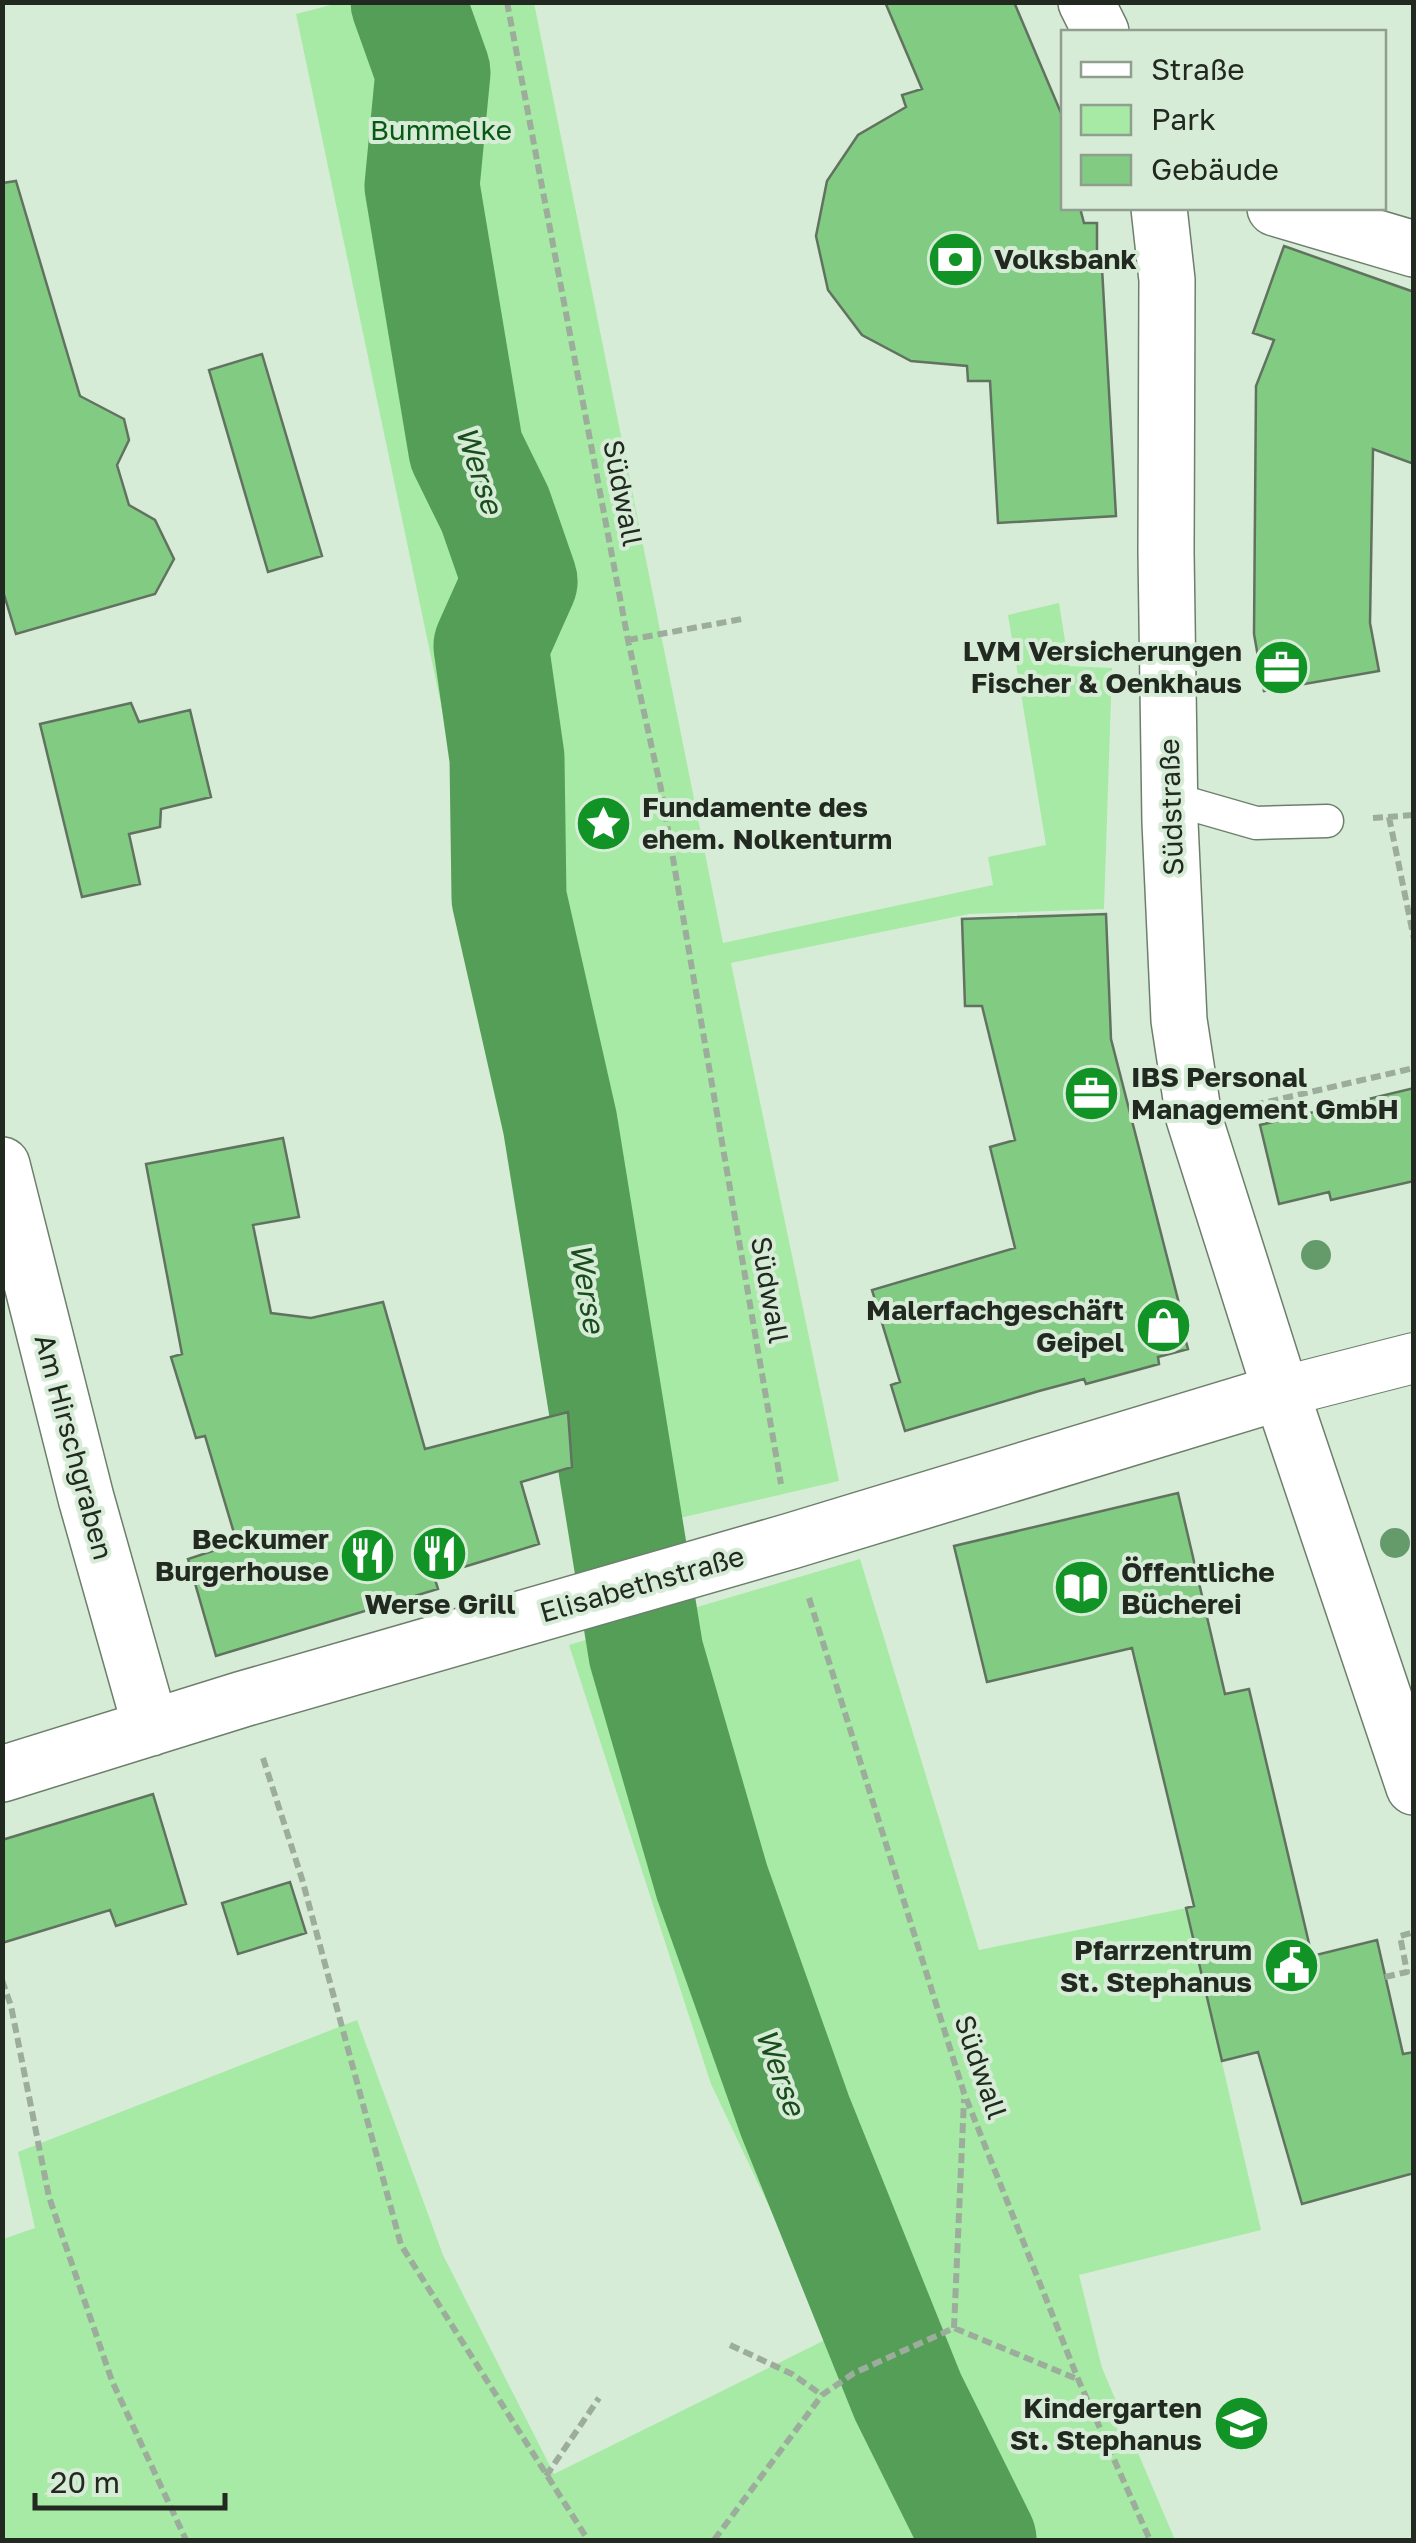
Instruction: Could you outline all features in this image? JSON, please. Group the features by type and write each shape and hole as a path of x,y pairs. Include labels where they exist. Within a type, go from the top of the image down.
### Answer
{"street":[{"path":"1086,2 1100,30"},
{"name":"Südstraße","path":"1159,210 1167,280 1169,798 1179,1020 1194,1118 1414,1787"},
{"path":"1281,210 1414,249"},
{"name":"Am Hirschgraben","path":"2,1164 86,1498 151,1728"},
{"path":"1281,1392 1414,1358"},
{"name":"Elisabethstraße","path":"2,1774 1281,1392"}],"lane":[{"path":"1169,798 1256,822 1327,822"}],"path":[{"name":"Südwall","path":"506,2 628,640 661,788 791,1541 964,2093 1078,2380 1150,2540"},
{"path":"628,640 742,620"},
{"path":"1389,817 1414,939"},
{"path":"1194,1118 1414,1068"},
{"path":"244,1699 302,1878 401,2246 588,2540"},
{"path":"1385,1977 1408,1972 1400,1936 1414,1932"},
{"path":"2,1980 11,2006 48,2197 112,2381 186,2540"},
{"path":"954,2328 964,2093"},
{"path":"714,2540 822,2394 854,2373 911,2346 954,2328 1078,2380"},
{"path":"730,2344 792,2374 822,2394"},
{"path":"546,2477 599,2398"}],"green space":[{"name":"Bummelke","path":"342,2 534,3 723,943 993,885 988,857 1046,845 1008,615 1059,603 1069,666 1112,668 1104,909 969,914 731,963 839,1481 615,1533 296,14"},
{"path":"860,1559 979,1950 1186,1908 1261,2230 1079,2275 1102,2368 1175,2540 3,2540 3,2239 35,2228 18,2152 357,2020 443,2255 554,2474 831,2337 711,2084 569,1645"}],"building":[{"name":"Volksbank","path":"885,2 1014,2 1061,113 1061,210 1081,210 1084,223 1097,223 1116,516 998,523 990,381 968,381 967,366 911,361 862,335 828,290 816,236 827,181 858,135 906,107 902,95 922,89"},
{"path":"16,181 80,396 124,419 129,440 117,465 129,505 155,520 174,559 155,594 16,634 2,588 2,183"},
{"path":"1284,246 1414,292 1414,464 1373,449 1370,623 1379,671 1264,691 1254,634 1256,386 1274,340 1253,333"},
{"path":"262,354 322,556 268,572 209,370"},
{"path":"131,703 139,722 190,710 211,797 161,809 160,827 129,834 140,884 82,897 40,724"},
{"path":"1106,914 1111,1039 1188,1349 1158,1357 1159,1364 1086,1384 1084,1379 905,1431 891,1385 900,1382 872,1290 1015,1248 990,1147 1015,1140 982,1006 965,1006 962,919"},
{"path":"1414,1088 1414,1181 1331,1200 1329,1192 1279,1204 1260,1125"},
{"path":"283,1138 299,1217 253,1225 271,1313 311,1318 383,1302 425,1449 568,1412 572,1467 521,1482 539,1544 434,1576 438,1589 216,1656 188,1559 237,1543 205,1436 196,1438 171,1357 182,1354 146,1164"},
{"path":"1178,1493 1225,1694 1249,1689 1312,1956 1377,1940 1403,2054 1414,2052 1414,2173 1302,2204 1258,2052 1222,2061 1186,1908 1194,1906 1132,1648 987,1682 954,1546"},
{"path":"153,1794 186,1904 116,1926 110,1910 2,1943 2,1840"},
{"path":"290,1882 306,1933 238,1954 222,1903"}],"waterway":[{"name":"Werse","path":"408,2 433,72 422,186 466,450 495,509 520,581 491,646 507,758 509,898 560,1123 646,1653 712,1882 795,2116 908,2397 979,2540"}],"place":[{"name":"Volksbank","path":"955,259"},
{"name":"LVM Versicherungen Fischer & Oenkhaus","path":"1281,667"},
{"name":"Fundamente des ehem. Nolkenturm","path":"603,823"},
{"name":"IBS Personal Management GmbH","path":"1092,1093"},
{"name":"Malerfachgeschäft Geipel","path":"1163,1326"},
{"name":"Werse Grill","path":"440,1553"},
{"name":"Beckumer Burgerhouse","path":"368,1555"},
{"name":"Öffentliche Bücherei","path":"1082,1588"},
{"name":"Pfarrzentrum St. Stephanus","path":"1291,1966"},
{"name":"Kindergarten St. Stephanus","path":"1241,2424"}]}
